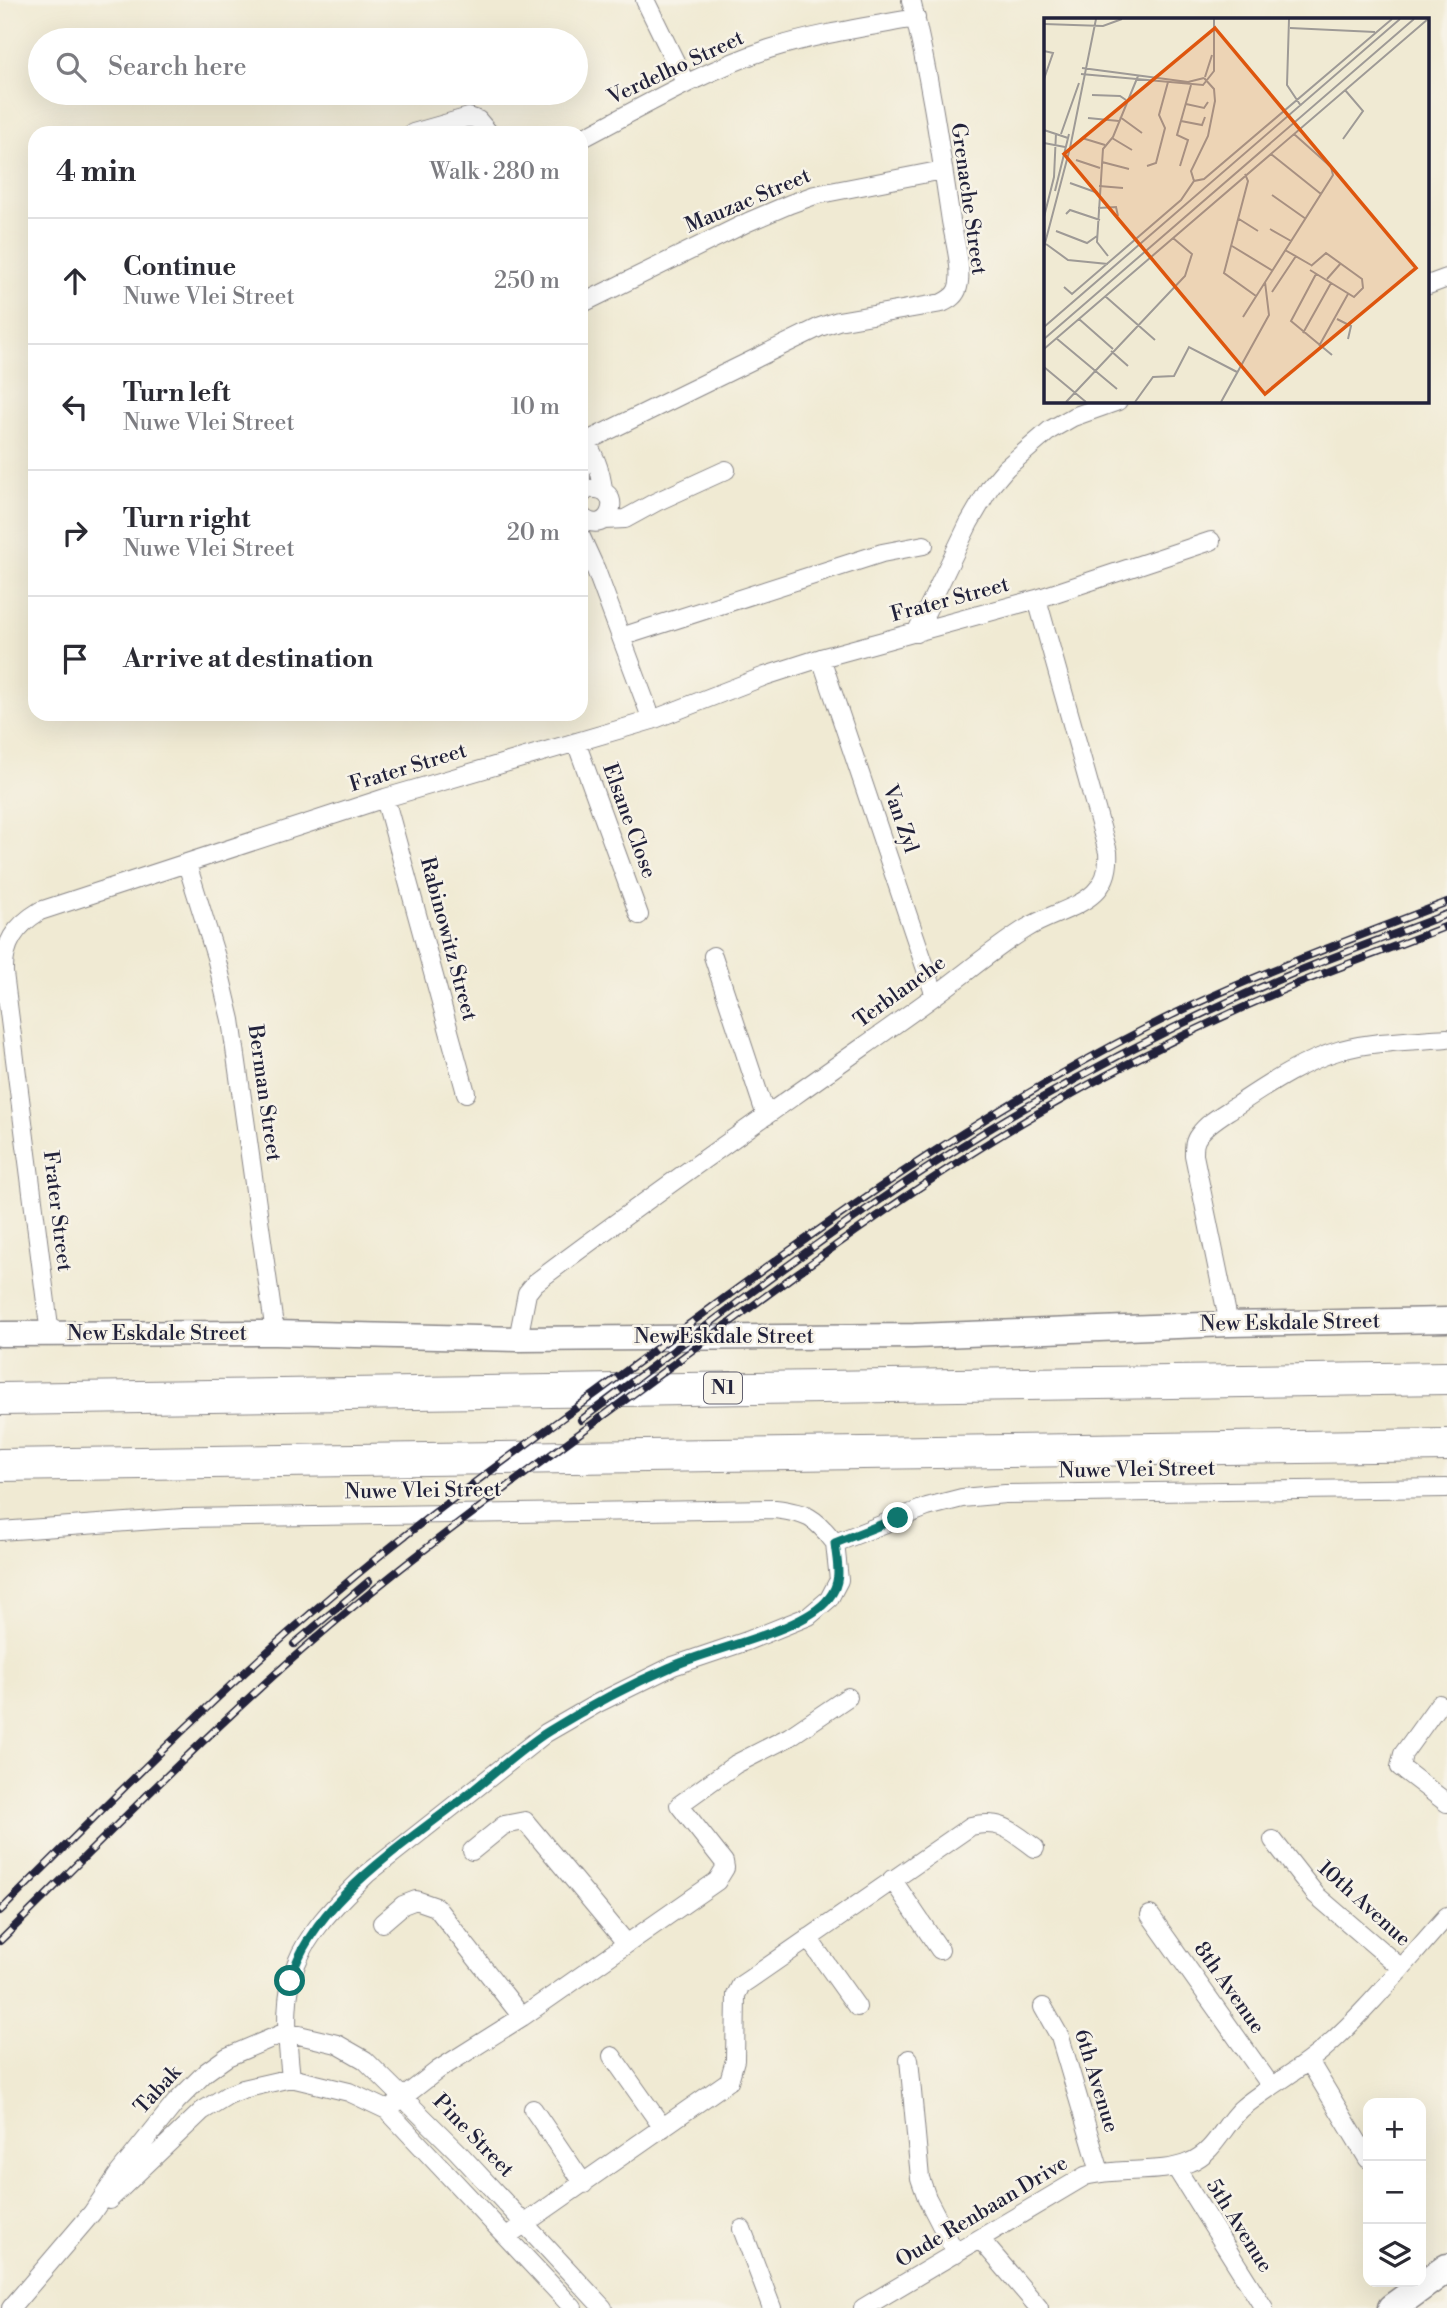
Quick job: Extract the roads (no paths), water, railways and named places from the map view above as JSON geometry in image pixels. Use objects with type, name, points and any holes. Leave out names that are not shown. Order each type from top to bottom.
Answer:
[{"type":"highway","name":"N1","points":[[0,1399],[1447,1378]]},
{"type":"highway","points":[[0,1465],[1447,1447]]},
{"type":"main road","points":[[1392,2308],[1447,2268]]},
{"type":"street","points":[[645,0],[686,84]]},
{"type":"street","name":"Grenache Street","points":[[588,438],[820,327],[838,321],[942,303],[951,299],[957,290],[959,279],[943,170],[911,0]]},
{"type":"street","name":"Verdelho Street","points":[[588,135],[686,84],[769,50],[828,33],[916,18]]},
{"type":"street","points":[[438,126],[469,117],[478,120],[483,126]]},
{"type":"street","name":"Mauzac Street","points":[[588,301],[748,222],[803,199],[943,170]]},
{"type":"street","points":[[1430,284],[1447,278]]},
{"type":"street","points":[[916,633],[969,523],[990,487],[1006,468],[1050,430],[1073,417],[1115,402]]},
{"type":"street","points":[[588,449],[597,464],[599,510],[596,570]]},
{"type":"street","points":[[588,489],[599,510],[625,519],[726,470]]},
{"type":"street","name":"Frater Street","points":[[50,1334],[4,973],[5,949],[9,939],[19,926],[40,911],[385,798],[652,720],[765,676],[821,658],[1037,600],[1212,541]]},
{"type":"street","points":[[621,637],[883,553],[924,545]]},
{"type":"street","points":[[588,552],[652,720]]},
{"type":"street","name":"Terblanche","points":[[518,1339],[527,1293],[535,1283],[606,1229],[1018,934],[1096,893],[1105,881],[1110,869],[1108,852],[1037,600]]},
{"type":"street","name":"Van Zyl","points":[[821,658],[935,996]]},
{"type":"street","name":"Elsane Close","points":[[576,742],[639,915]]},
{"type":"street","name":"Rabinowitz Street","points":[[385,798],[466,1093]]},
{"type":"street","name":"Berman Street","points":[[187,864],[216,957],[231,1020],[275,1333]]},
{"type":"street","points":[[713,956],[766,1116]]},
{"type":"street","points":[[1228,1324],[1194,1155],[1194,1145],[1201,1132],[1213,1121],[1284,1075],[1313,1060],[1340,1050],[1374,1044],[1447,1038]]},
{"type":"street","name":"New Eskdale Street","points":[[0,1335],[275,1333],[518,1339],[914,1336],[1228,1324],[1447,1320]]},
{"type":"street","name":"Nuwe Vlei Street","points":[[0,1531],[183,1518],[775,1509],[807,1515],[819,1522],[835,1543],[927,1507],[962,1498],[984,1496],[1447,1488]]},
{"type":"street","points":[[291,2078],[286,2032],[290,1981],[299,1956],[319,1923],[367,1874],[546,1733],[598,1703],[673,1666],[809,1616],[829,1599],[839,1580],[835,1543]]},
{"type":"street","points":[[387,2110],[438,2070],[522,2017],[717,1881],[725,1868],[721,1856],[679,1805],[736,1764],[789,1737],[848,1697]]},
{"type":"street","points":[[1439,1704],[1403,1754],[1401,1767],[1447,1802]]},
{"type":"street","points":[[472,1851],[504,1825],[525,1821],[627,1944]]},
{"type":"street","points":[[507,2236],[729,2081],[735,2060],[734,2006],[741,1986],[963,1831],[982,1824],[1003,1825],[1035,1848]]},
{"type":"street","name":"10th Avenue","points":[[1273,1840],[1316,1895],[1400,1967]]},
{"type":"street","points":[[892,1879],[940,1950]]},
{"type":"street","points":[[382,1923],[403,1905],[416,1900],[436,1907],[522,2017]]},
{"type":"street","name":"8th Avenue","points":[[1150,1915],[1271,2086]]},
{"type":"street","name":"Oude Renbaan Drive","points":[[863,2308],[981,2240],[1068,2185],[1100,2172],[1176,2168],[1203,2155],[1235,2115],[1271,2086],[1309,2061],[1341,2033],[1400,1967],[1444,1927]]},
{"type":"street","points":[[808,1938],[857,2007]]},
{"type":"street","name":"6th Avenue","points":[[1042,2007],[1060,2036],[1100,2172]]},
{"type":"street","name":"Pine Street","points":[[286,2032],[327,2041],[365,2060],[525,2223],[603,2308]]},
{"type":"street","name":"Tabak","points":[[11,2308],[92,2213],[146,2137],[206,2072],[227,2057],[286,2032]]},
{"type":"street","points":[[612,2056],[663,2128]]},
{"type":"street","points":[[909,2059],[920,2178],[927,2198],[956,2254]]},
{"type":"street","points":[[1309,2061],[1363,2151]]},
{"type":"street","name":"Pine Street","points":[[291,2078],[349,2092],[387,2110],[573,2308]]},
{"type":"street","name":"Tabak","points":[[92,2213],[202,2111],[228,2095],[260,2084],[291,2078]]},
{"type":"street","points":[[533,2109],[584,2184]]},
{"type":"street","name":"5th Avenue","points":[[1176,2168],[1264,2308]]},
{"type":"street","points":[[742,2229],[772,2308]]},
{"type":"street","points":[[981,2240],[1038,2308]]},
{"type":"railway","points":[[0,1911],[203,1711],[369,1564],[492,1470],[836,1218],[958,1136],[1150,1026],[1334,945],[1447,902]]},
{"type":"railway","points":[[581,1420],[860,1214],[917,1175],[1035,1102],[1195,1017],[1313,965],[1447,914]]},
{"type":"railway","points":[[0,1941],[211,1734],[283,1667],[378,1586],[477,1509],[856,1231],[993,1140],[1135,1060],[1297,984],[1447,926]]},
{"type":"railway","points":[[294,1644],[369,1581]]}]
